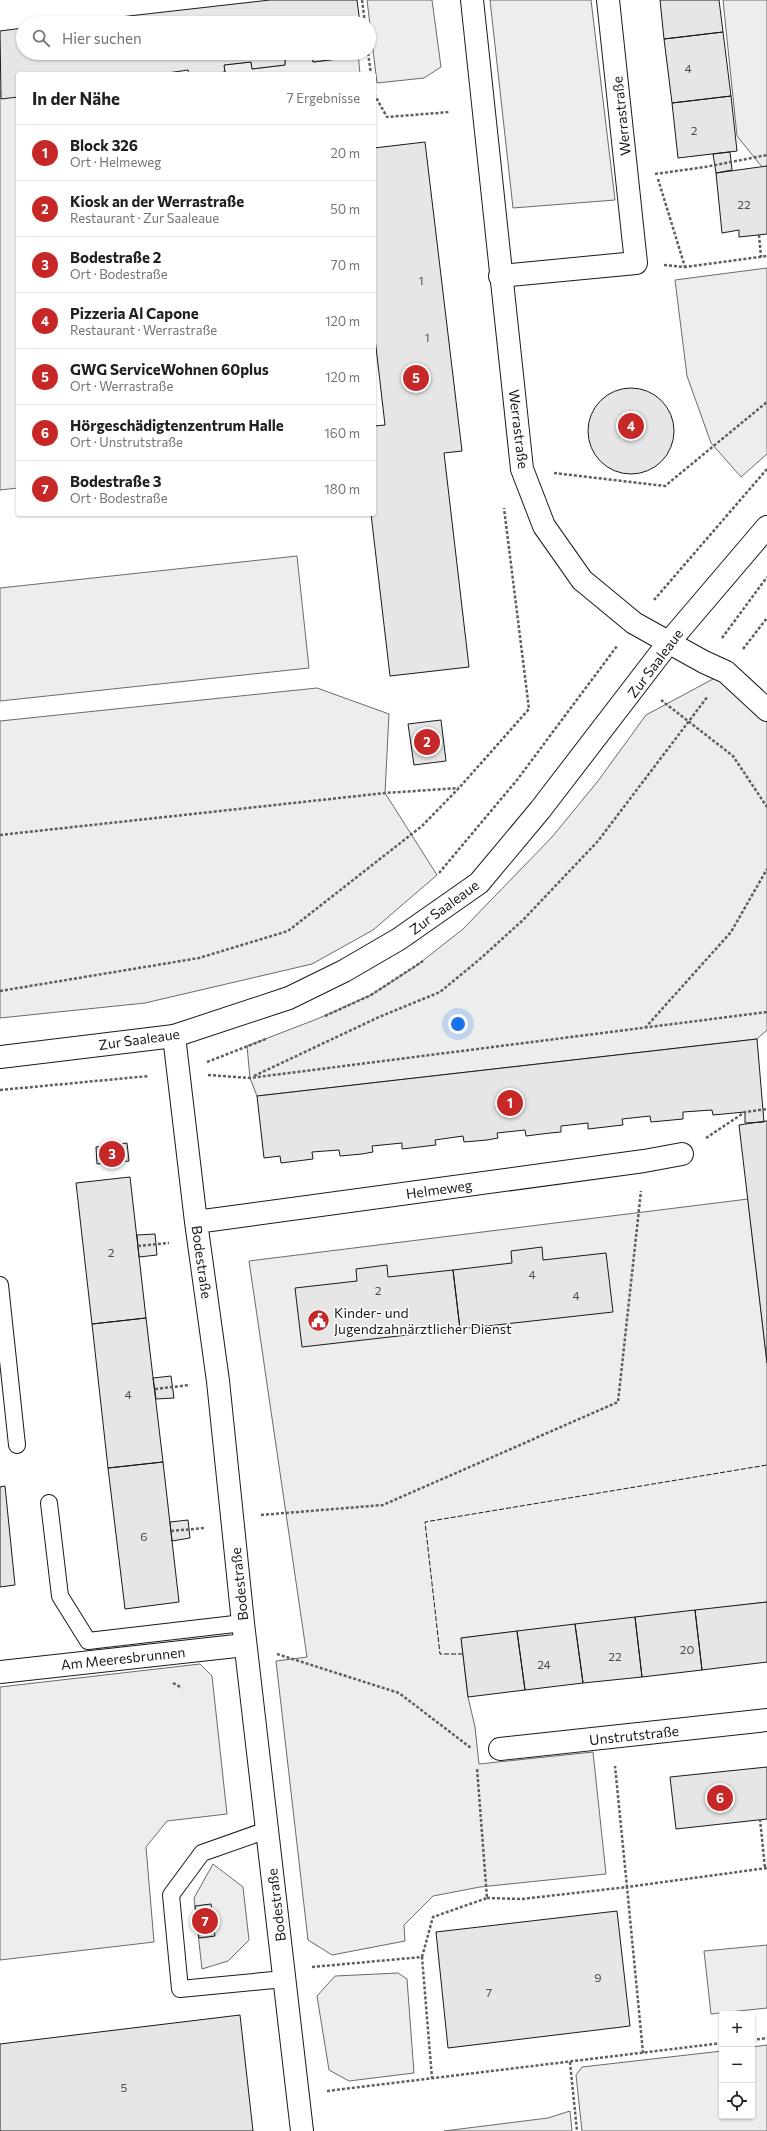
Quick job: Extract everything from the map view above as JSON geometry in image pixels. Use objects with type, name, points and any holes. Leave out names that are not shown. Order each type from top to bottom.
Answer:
[{"type":"street","name":"Werrastraße","points":[[472,0],[500,276],[522,469],[544,526],[582,580],[634,623],[669,642]]},
{"type":"street","name":"Werrastraße","points":[[608,0],[636,263]]},
{"type":"street","points":[[500,276],[636,263]]},
{"type":"street","name":"Zur Saaleaue","points":[[0,1057],[174,1036],[289,998],[344,971],[399,939],[479,883],[634,690],[669,642],[767,527]]},
{"type":"street","points":[[669,642],[726,672],[767,710]]},
{"type":"street","name":"Bodestraße","points":[[174,1036],[196,1222],[218,1381],[245,1645],[302,2131]]},
{"type":"street","name":"Helmeweg","points":[[196,1222],[644,1161],[682,1154]]},
{"type":"street","name":"Am Meeresbrunnen","points":[[0,1672],[245,1645]]},
{"type":"street","name":"Unstrutstraße","points":[[500,1749],[767,1720]]},
{"type":"lane","points":[[0,1285],[17,1445]]},
{"type":"lane","points":[[49,1502],[60,1596],[88,1641],[243,1623]]},
{"type":"lane","points":[[267,1830],[202,1853],[171,1895],[180,1989],[284,1974]]},
{"type":"path","points":[[362,0],[364,16]]},
{"type":"path","points":[[369,60],[371,72]]},
{"type":"path","points":[[376,98],[387,117],[450,112]]},
{"type":"path","points":[[657,174],[705,167],[767,155]]},
{"type":"path","points":[[656,166],[657,174],[685,267]]},
{"type":"path","points":[[760,235],[760,257]]},
{"type":"path","points":[[636,263],[685,267],[767,256]]},
{"type":"path","points":[[522,469],[665,486],[767,402]]},
{"type":"path","points":[[437,875],[517,780],[634,623],[684,562],[767,469]]},
{"type":"path","points":[[0,991],[199,958],[288,931],[422,826],[459,788],[529,709],[503,504]]},
{"type":"path","points":[[250,1078],[379,1017],[440,992],[523,920],[587,852],[688,723],[767,618]]},
{"type":"path","points":[[634,690],[659,699],[688,723],[733,756],[767,807]]},
{"type":"path","points":[[0,835],[377,794],[459,788]]},
{"type":"path","points":[[645,1028],[731,932],[767,869]]},
{"type":"path","points":[[0,1090],[179,1073],[250,1078],[767,1012]]},
{"type":"path","points":[[716,1132],[745,1112],[767,1109]]},
{"type":"path","points":[[232,1518],[383,1505],[618,1402],[644,1161]]},
{"type":"path","points":[[138,1246],[156,1244]]},
{"type":"path","points":[[155,1389],[173,1386]]},
{"type":"path","points":[[171,1531],[189,1530]]},
{"type":"path","points":[[245,1645],[399,1693],[476,1752]]},
{"type":"path","points":[[612,1738],[643,2053]]},
{"type":"path","points":[[477,1767],[488,1898]]},
{"type":"path","points":[[432,2078],[422,1957],[433,1917],[488,1898],[522,1900],[766,1868],[760,1819]]},
{"type":"path","points":[[284,1974],[422,1957]]},
{"type":"path","points":[[755,2040],[767,2038]]},
{"type":"path","points":[[298,2094],[719,2043]]},
{"type":"path","points":[[570,2062],[577,2131]]},
{"type":"shaded area","points":[[367,0],[432,0],[441,67],[424,78],[377,83],[374,60],[376,60],[376,16],[369,16]]},
{"type":"shaded area","points":[[490,0],[591,0],[615,200],[513,208]]},
{"type":"shaded area","points":[[723,0],[767,0],[767,166],[762,167],[737,136]]},
{"type":"shaded area","points":[[285,60],[313,60],[313,62],[329,60],[359,60],[360,72],[225,72],[224,65],[251,62],[252,69],[285,65]]},
{"type":"shaded area","points":[[0,91],[16,96],[16,488],[0,490]]},
{"type":"shaded area","points":[[767,268],[767,454],[741,477],[711,443],[687,376],[675,280]]},
{"type":"shaded area","points":[[297,556],[309,668],[0,701],[0,588]]},
{"type":"shaded area","points":[[726,672],[767,710],[767,1030],[757,1039],[257,1096],[250,1078],[247,1046],[317,1019],[371,995],[416,966],[463,929],[552,837],[598,781],[646,715]]},
{"type":"shaded area","points":[[317,688],[389,714],[385,793],[437,875],[373,930],[312,964],[145,1003],[0,1018],[0,721]]},
{"type":"shaded area","points":[[748,1199],[767,1363],[767,1602],[461,1638],[468,1697],[475,1727],[479,1764],[593,1752],[606,1874],[480,1887],[433,1896],[404,1925],[405,1941],[332,1955],[308,1940],[276,1661],[307,1657],[249,1261]]},
{"type":"shaded area","points":[[200,1664],[212,1676],[227,1814],[167,1821],[146,1847],[154,1942],[0,1960],[0,1687]]},
{"type":"shaded area","points":[[213,1864],[243,1887],[249,1940],[228,1961],[202,1969],[194,1898]]},
{"type":"shaded area","points":[[767,1945],[767,2008],[739,2011],[719,2011],[719,2013],[711,2014],[704,1951]]},
{"type":"shaded area","points":[[398,1973],[407,1979],[414,2073],[349,2081],[329,2070],[317,1996],[335,1976]]},
{"type":"shaded area","points":[[767,2045],[767,2131],[582,2131],[576,2075],[582,2067],[719,2051],[719,2119],[755,2119],[755,2047]]},
{"type":"shaded area","points":[[570,2111],[572,2131],[444,2131],[548,2118]]},
{"type":"building","points":[[270,0],[357,0],[359,16],[129,16]]},
{"type":"building","points":[[660,0],[719,0],[723,32],[664,39]]},
{"type":"building","points":[[16,29],[16,60],[285,60],[285,65],[252,69],[251,62],[224,65],[225,72],[188,72],[188,70],[174,72],[16,72],[16,97],[1,99],[0,31]]},
{"type":"building","points":[[723,32],[731,96],[672,103],[664,39]]},
{"type":"building","points":[[313,60],[330,60],[313,62]]},
{"type":"building","points":[[731,96],[737,151],[678,158],[672,103]]},
{"type":"building","points":[[425,142],[462,451],[444,453],[469,667],[390,676],[371,516],[376,516],[376,426],[385,425],[376,347],[376,148]]},
{"type":"building","points":[[730,152],[732,170],[716,173],[713,154]]},
{"type":"building","points":[[767,166],[767,234],[739,237],[739,230],[722,233],[716,173]]},
{"type":"building","points":[[631,388],[647,392],[661,401],[670,415],[674,431],[670,447],[661,461],[647,470],[631,474],[615,470],[601,461],[592,447],[588,431],[592,415],[601,401],[615,392]]},
{"type":"building","points":[[441,720],[446,761],[414,765],[408,724]]},
{"type":"building","points":[[757,1039],[764,1122],[745,1123],[745,1112],[713,1115],[712,1110],[683,1112],[683,1119],[651,1122],[650,1116],[622,1119],[623,1125],[588,1129],[588,1123],[561,1126],[561,1132],[526,1136],[525,1130],[497,1133],[498,1138],[464,1142],[463,1136],[435,1140],[436,1145],[402,1149],[402,1143],[372,1146],[373,1152],[340,1156],[339,1150],[312,1152],[313,1159],[281,1163],[280,1156],[264,1158],[257,1096]]},
{"type":"building","points":[[767,1121],[767,1363],[739,1125]]},
{"type":"building","points":[[127,1143],[129,1161],[97,1164],[96,1147]]},
{"type":"building","points":[[130,1177],[146,1318],[92,1324],[76,1183]]},
{"type":"building","points":[[155,1234],[157,1255],[139,1257],[137,1235]]},
{"type":"building","points":[[542,1247],[543,1260],[606,1253],[613,1312],[460,1329],[453,1270],[512,1263],[511,1251]]},
{"type":"building","points":[[387,1265],[388,1277],[453,1270],[460,1329],[302,1347],[295,1288],[357,1281],[356,1269]]},
{"type":"building","points":[[146,1318],[163,1462],[108,1468],[92,1324]]},
{"type":"building","points":[[171,1376],[174,1398],[156,1399],[153,1378]]},
{"type":"building","points":[[163,1462],[179,1602],[125,1609],[108,1468]]},
{"type":"building","points":[[5,1486],[15,1585],[0,1587],[0,1487]]},
{"type":"building","points":[[188,1520],[190,1538],[172,1541],[170,1522]]},
{"type":"building","points":[[767,1602],[767,1662],[702,1670],[695,1610]]},
{"type":"building","points":[[695,1610],[702,1670],[642,1677],[635,1617]]},
{"type":"building","points":[[635,1617],[642,1677],[583,1683],[575,1624]]},
{"type":"building","points":[[575,1624],[583,1683],[525,1690],[517,1631]]},
{"type":"building","points":[[517,1631],[525,1690],[468,1697],[461,1638]]},
{"type":"building","points":[[767,1767],[767,1819],[676,1829],[670,1777]]},
{"type":"building","points":[[211,1904],[215,1936],[199,1938],[195,1906]]},
{"type":"building","points":[[617,1911],[630,2026],[448,2048],[436,1932]]},
{"type":"building","points":[[240,2015],[253,2131],[0,2131],[0,2044]]},
{"type":"fence","points":[[463,1654],[440,1654],[425,1522],[767,1465]]},
{"type":"place","name":"GWG ServiceWohnen 60plus","points":[[416,378]]},
{"type":"place","name":"Pizzeria Al Capone","points":[[631,426]]},
{"type":"place","name":"Kiosk an der Werrastraße","points":[[427,742]]},
{"type":"place","name":"Block 326","points":[[510,1103]]},
{"type":"place","name":"Bodestraße 2","points":[[112,1154]]},
{"type":"place","name":"Kinder- und Jugendzahnärztlicher Dienst","points":[[318,1320]]},
{"type":"place","name":"Hörgeschädigtenzentrum Halle","points":[[720,1798]]},
{"type":"place","name":"Bodestraße 3","points":[[205,1921]]}]
